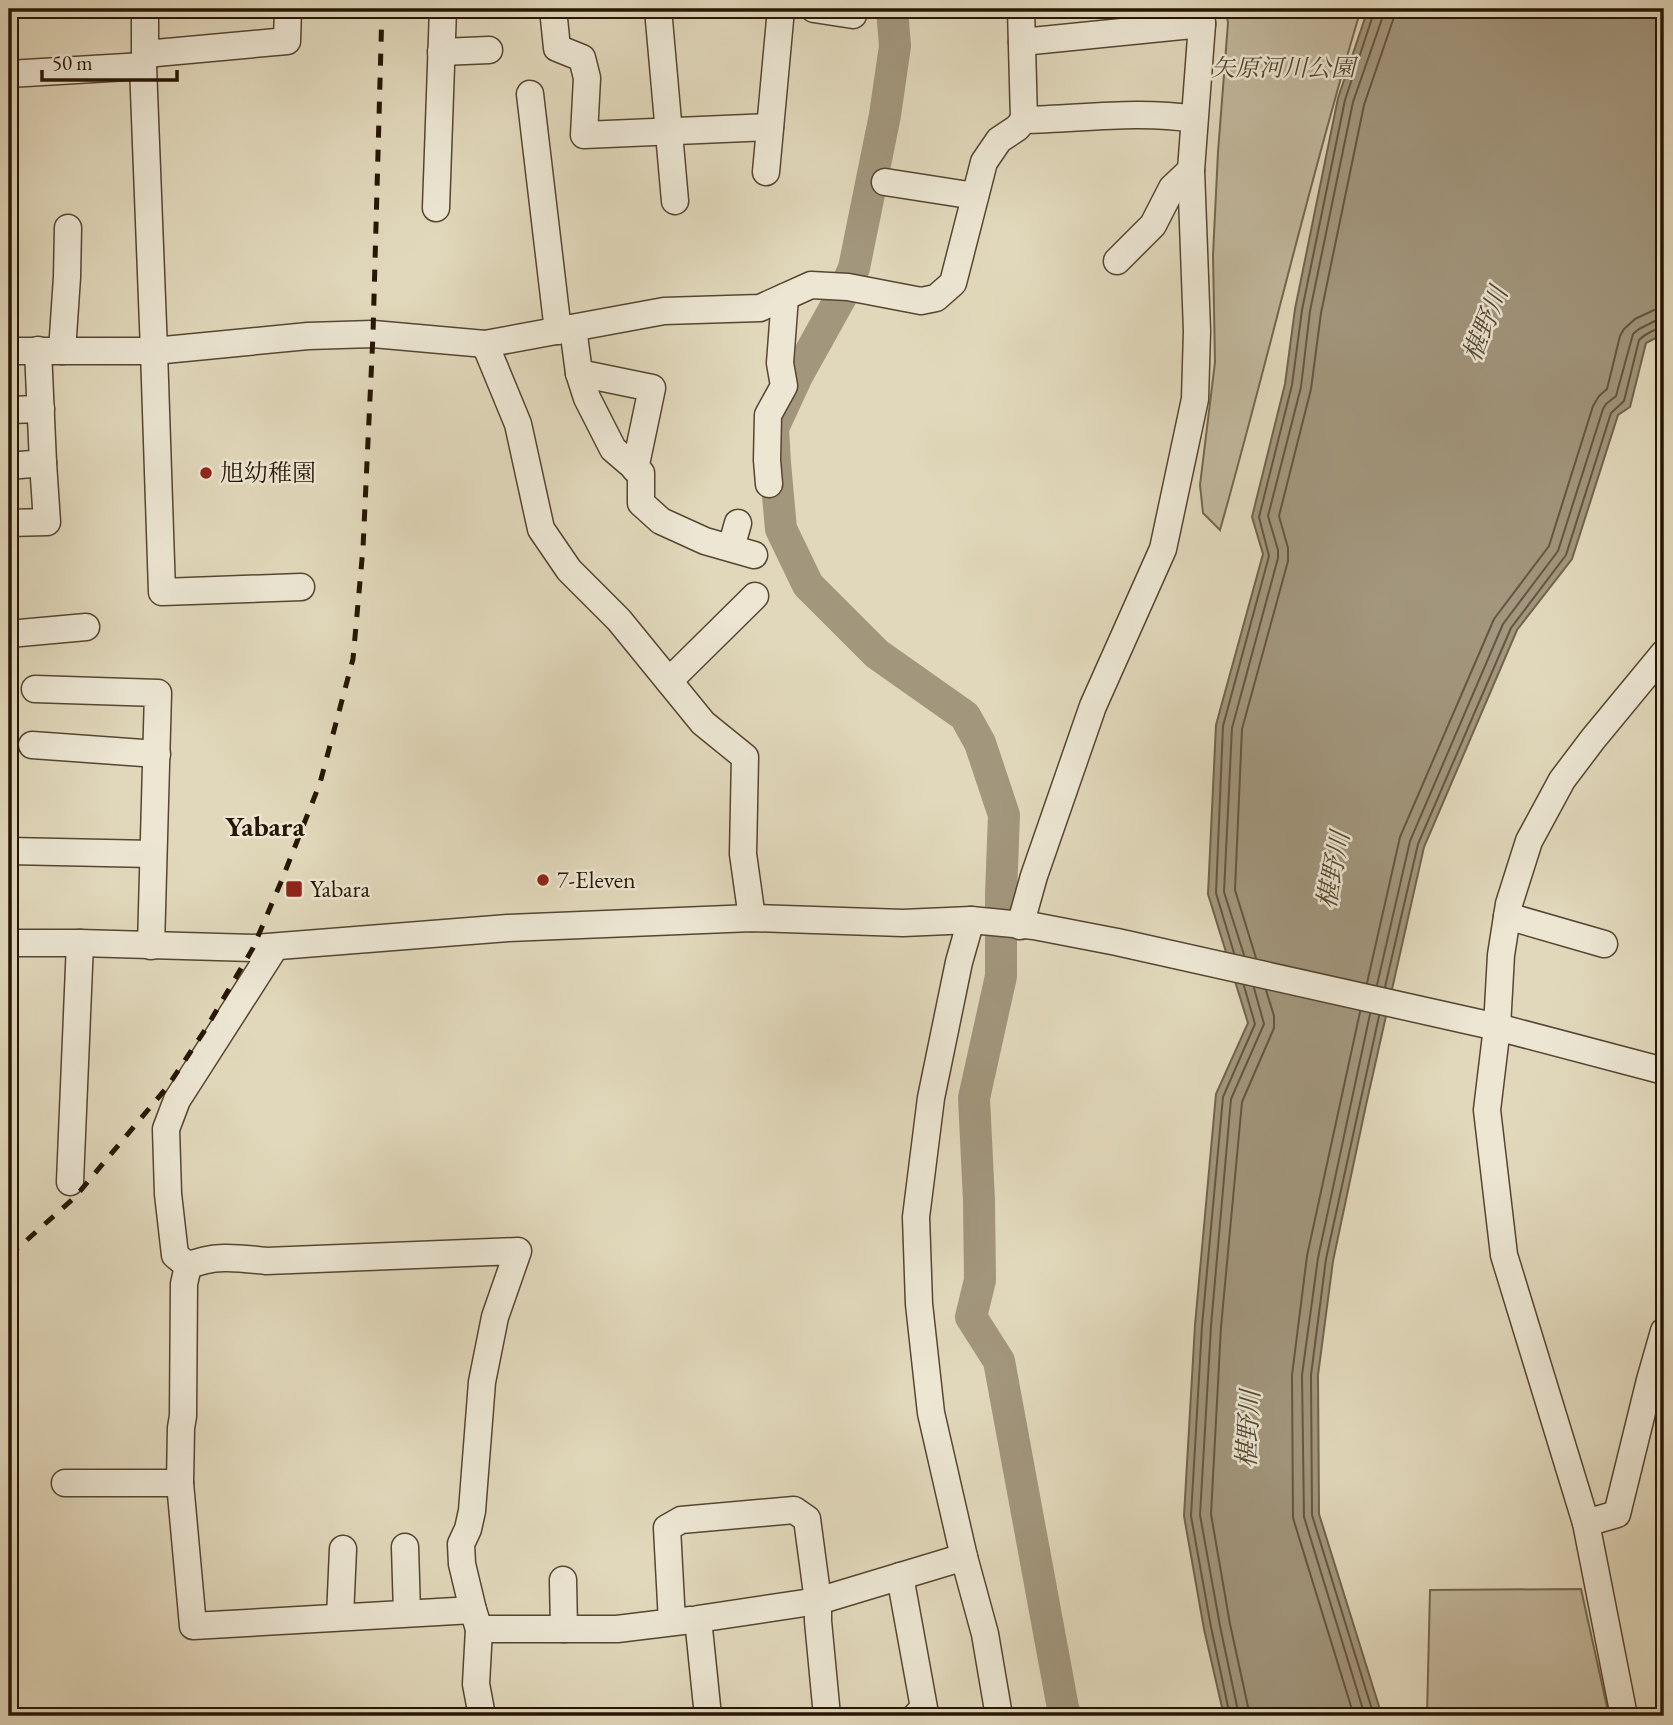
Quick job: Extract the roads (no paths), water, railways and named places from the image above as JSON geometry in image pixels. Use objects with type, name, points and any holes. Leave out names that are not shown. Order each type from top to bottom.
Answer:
[{"type":"street","points":[[145,9],[144,60],[162,592],[301,587]]},
{"type":"street","points":[[9,74],[288,41],[288,9]]},
{"type":"street","points":[[436,208],[443,9]]},
{"type":"street","points":[[554,9],[557,48],[582,58],[587,78],[584,135],[769,127]]},
{"type":"street","points":[[658,9],[675,201]]},
{"type":"street","points":[[766,172],[780,9]]},
{"type":"street","points":[[814,9],[853,15]]},
{"type":"street","points":[[9,351],[155,351],[308,336],[373,334],[485,344],[664,311],[760,308],[811,285],[848,287],[921,301],[936,298],[953,283],[984,162],[999,140],[1024,120],[1021,9]]},
{"type":"street","points":[[1022,42],[1098,21],[1202,16],[1191,170],[1197,331],[1195,399],[1163,549],[1093,706],[1034,876],[1027,926]]},
{"type":"street","points":[[441,52],[489,50]]},
{"type":"street","points":[[530,93],[565,330],[587,398],[613,449],[641,473],[641,503],[661,521],[694,536],[741,542]]},
{"type":"street","points":[[1024,120],[1130,115],[1194,119]]},
{"type":"street","points":[[1117,261],[1153,225],[1172,188],[1191,170]]},
{"type":"street","points":[[885,182],[975,196]]},
{"type":"street","points":[[9,523],[47,522],[41,409],[50,351],[67,277],[68,228]]},
{"type":"street","points":[[769,484],[768,415],[784,386],[780,363],[785,297]]},
{"type":"street","points":[[485,344],[518,425],[541,529],[569,570],[619,621],[703,723],[745,757],[743,854],[752,918]]},
{"type":"street","points":[[579,373],[652,388],[635,469]]},
{"type":"street","points":[[9,410],[41,409]]},
{"type":"street","points":[[9,466],[43,463]]},
{"type":"street","points":[[669,681],[755,596]]},
{"type":"street","points":[[9,634],[86,627]]},
{"type":"street","points":[[1625,1716],[1586,1523],[1504,1255],[1487,1110],[1490,1025],[1509,904],[1529,841],[1562,780],[1592,739],[1664,653]]},
{"type":"street","points":[[35,690],[158,693],[151,946]]},
{"type":"street","points":[[32,746],[157,754]]},
{"type":"street","points":[[9,851],[153,854]]},
{"type":"street","points":[[1507,916],[1604,944]]},
{"type":"street","points":[[9,943],[275,947],[508,928],[752,918],[903,923],[971,920],[1027,926],[1117,942],[1490,1025],[1664,1071]]},
{"type":"street","points":[[971,920],[959,962],[931,1098],[916,1217],[919,1304],[931,1413],[964,1557],[985,1634],[999,1716]]},
{"type":"street","points":[[70,1182],[80,943]]},
{"type":"street","points":[[188,1266],[175,1255],[168,1194],[166,1129],[177,1100],[275,947]]},
{"type":"street","points":[[188,1266],[201,1260],[230,1257],[266,1261],[518,1251],[495,1317],[482,1382],[472,1511],[461,1544],[462,1564],[476,1619],[476,1684],[482,1716]]},
{"type":"street","points":[[188,1266],[184,1284],[180,1483],[193,1626],[407,1613],[564,1629],[617,1629],[818,1601],[964,1557]]},
{"type":"street","points":[[1586,1523],[1617,1514],[1664,1331]]},
{"type":"street","points":[[65,1483],[180,1483]]},
{"type":"street","points":[[708,1716],[685,1621],[667,1528],[681,1520],[794,1510],[807,1519],[818,1601],[827,1716]]},
{"type":"street","points":[[405,1547],[407,1613]]},
{"type":"street","points":[[340,1617],[343,1549]]},
{"type":"street","points":[[900,1576],[924,1709],[916,1716]]},
{"type":"street","points":[[563,1580],[564,1629]]},
{"type":"water","name":"椹野川","points":[[1368,9],[1664,9],[1664,334],[1646,343],[1630,407],[1618,415],[1572,559],[1517,630],[1424,847],[1333,1261],[1318,1375],[1319,1514],[1382,1716],[1224,1716],[1204,1629],[1184,1516],[1195,1325],[1216,1094],[1248,1023],[1208,894],[1216,725],[1263,554],[1252,517],[1285,384],[1295,309],[1338,98]]},
{"type":"waterway","points":[[892,9],[895,46],[885,115],[854,268],[773,428],[781,529],[808,585],[877,654],[965,716],[980,743],[1004,815],[1001,976],[974,1098],[980,1280],[971,1317],[999,1361],[1066,1716]]},
{"type":"railway","points":[[9,1256],[75,1197],[168,1086],[205,1030],[253,948],[320,783],[353,659],[363,548],[373,334],[382,9]]},
{"type":"place","name":"旭幼稚園","points":[[206,473]]},
{"type":"place","name":"7-Eleven","points":[[543,880]]},
{"type":"place","name":"Yabara","points":[[294,889]]},
{"type":"district","name":"Yabara","points":[[265,826]]},
{"type":"park label","name":"矢原河川公園","points":[[1283,68]]}]
